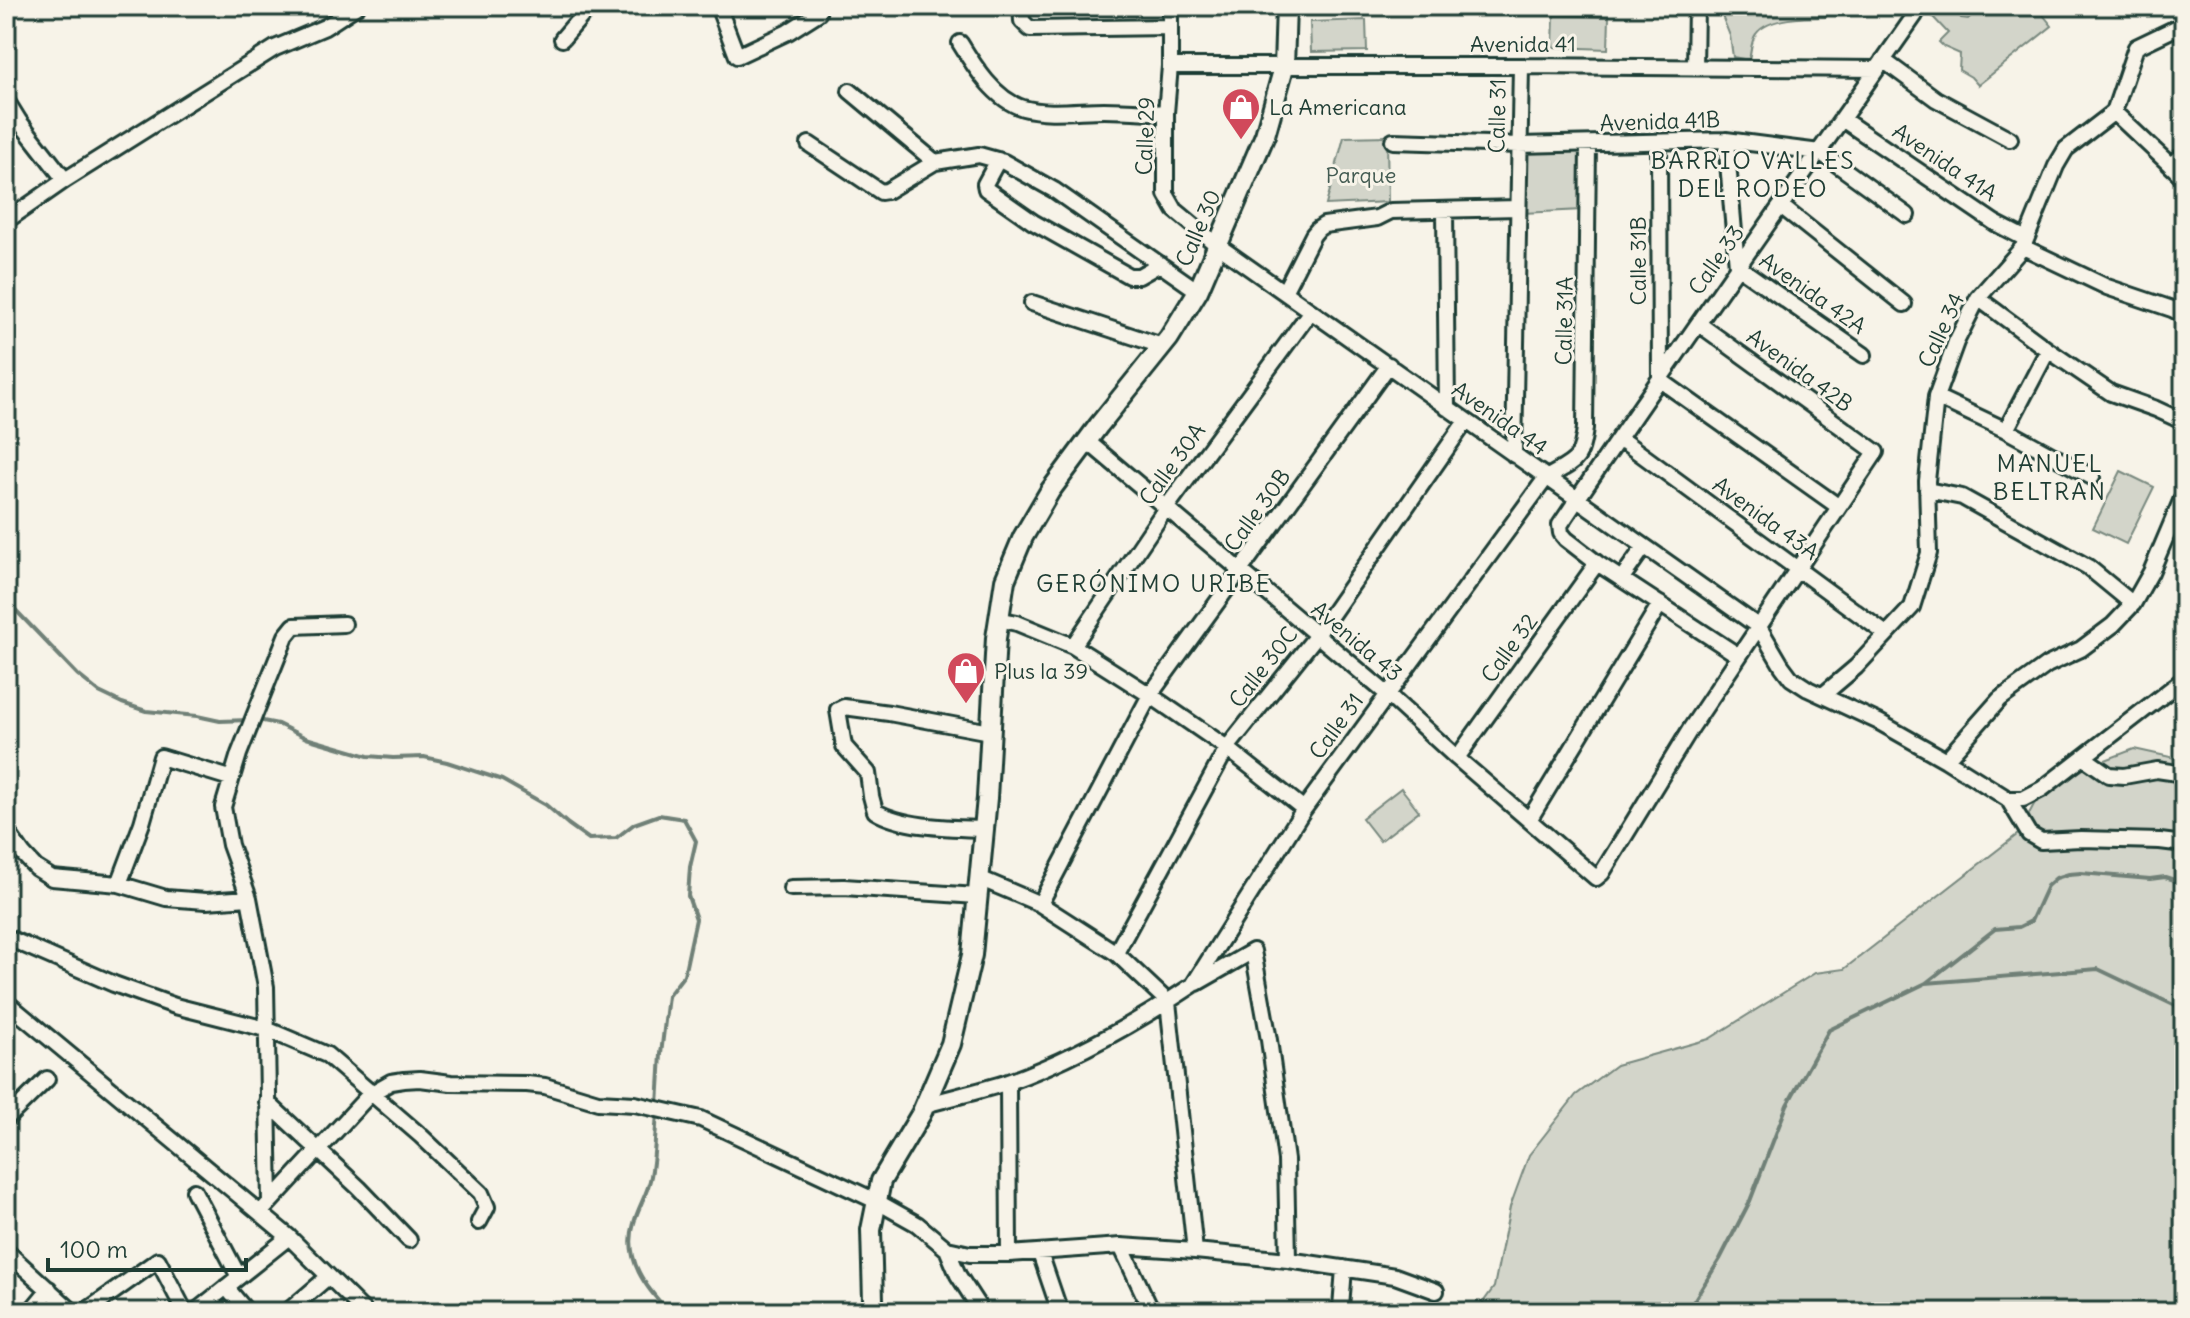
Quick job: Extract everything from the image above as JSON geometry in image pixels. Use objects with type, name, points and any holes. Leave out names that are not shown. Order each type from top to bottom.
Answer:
[{"type":"main road","name":"Calle 30","points":[[875,1312],[871,1230],[881,1181],[925,1105],[951,1044],[972,955],[998,619],[1005,580],[1023,537],[1050,491],[1162,346],[1198,291],[1265,135],[1284,67],[1286,6]]},
{"type":"street","points":[[6,221],[65,180],[275,48],[325,27],[357,6]]},
{"type":"street","points":[[562,39],[594,6]]},
{"type":"street","points":[[718,6],[737,56],[788,32],[817,9]]},
{"type":"street","points":[[1021,6],[1022,21],[1030,29],[1170,27]]},
{"type":"street","name":"Calle 29","points":[[1170,6],[1166,194],[1175,210],[1217,245]]},
{"type":"street","points":[[1695,68],[1696,6]]},
{"type":"street","name":"Calle 33","points":[[1597,563],[1566,539],[1560,525],[1737,266],[1915,15],[1918,6]]},
{"type":"street","points":[[2184,24],[2136,47],[2114,112],[2184,178]]},
{"type":"street","points":[[960,43],[981,77],[1022,108],[1166,113]]},
{"type":"street","points":[[1880,64],[2010,139]]},
{"type":"street","name":"Avenida 41","points":[[1170,66],[1695,68],[1880,64]]},
{"type":"street","name":"Calle 31","points":[[1514,455],[1521,66]]},
{"type":"street","points":[[850,91],[935,162]]},
{"type":"street","points":[[6,100],[65,180]]},
{"type":"street","name":"Calle 34","points":[[1823,695],[1856,667],[1912,607],[1929,553],[1927,490],[1936,397],[1956,342],[1978,298],[2024,243],[2066,149],[2114,112]]},
{"type":"street","name":"Avenida 41A","points":[[1842,119],[2024,243],[2107,287],[2184,315]]},
{"type":"street","points":[[6,129],[19,121]]},
{"type":"street","points":[[1726,140],[1737,266]]},
{"type":"street","name":"Avenida 41B","points":[[1393,141],[1588,145],[1726,140],[1820,152],[1907,215]]},
{"type":"street","name":"Calle 31B","points":[[1659,143],[1660,380]]},
{"type":"street","points":[[809,144],[881,192],[935,162],[972,155],[998,160],[1054,190],[1198,291]]},
{"type":"street","name":"Calle 31A","points":[[1546,478],[1574,462],[1582,452],[1585,428],[1588,145]]},
{"type":"street","points":[[2170,165],[2184,155]]},
{"type":"street","points":[[998,160],[985,184],[986,189],[1033,222],[1129,276],[1139,276],[1160,264]]},
{"type":"street","points":[[1781,206],[1904,304]]},
{"type":"street","points":[[1284,292],[1313,235],[1324,225],[1377,218],[1391,211],[1518,208]]},
{"type":"street","points":[[1445,210],[1447,408]]},
{"type":"street","name":"Avenida 44","points":[[1217,245],[1759,627]]},
{"type":"street","name":"Avenida 42A","points":[[1737,266],[1864,355]]},
{"type":"street","points":[[1978,298],[2111,393],[2184,422]]},
{"type":"street","points":[[1032,303],[1162,346]]},
{"type":"street","name":"Calle 30A","points":[[1073,646],[1166,508],[1311,311]]},
{"type":"street","name":"Avenida 42B","points":[[1699,324],[1876,452],[1839,507]]},
{"type":"street","points":[[2006,430],[2048,350]]},
{"type":"street","name":"Calle 30B","points":[[1040,904],[1150,695],[1389,365]]},
{"type":"street","points":[[1597,563],[1739,656],[1839,507],[1660,380]]},
{"type":"street","points":[[1936,397],[2006,430],[2092,477]]},
{"type":"street","name":"Calle 30C","points":[[1116,953],[1227,748],[1317,635],[1466,421]]},
{"type":"street","name":"Avenida 43A","points":[[1619,438],[1886,634]]},
{"type":"street","name":"Avenida 43","points":[[1087,441],[1387,694],[1596,878],[1739,656]]},
{"type":"street","name":"Calle 31","points":[[925,1105],[1008,1082],[1076,1053],[1193,985],[1304,809],[1546,478]]},
{"type":"street","points":[[1927,490],[1962,497],[2000,518],[2088,567],[2133,604]]},
{"type":"street","points":[[1946,760],[2000,699],[2047,665],[2081,649],[2113,625],[2133,604],[2151,572],[2183,498]]},
{"type":"street","points":[[1622,578],[1644,547]]},
{"type":"street","name":"Calle 32","points":[[1457,758],[1597,563]]},
{"type":"street","points":[[1529,820],[1660,604]]},
{"type":"street","points":[[998,619],[1017,623],[1073,646],[1227,748],[1304,809]]},
{"type":"street","points":[[265,1208],[266,987],[249,898],[230,845],[223,807],[230,778],[286,636],[294,626],[344,624]]},
{"type":"street","points":[[1759,627],[1791,678],[1879,722],[2008,799],[2029,834],[2041,841],[2081,839],[2184,844]]},
{"type":"street","points":[[2008,799],[2023,799],[2033,794],[2184,679]]},
{"type":"street","points":[[984,829],[892,820],[875,811],[868,773],[844,746],[838,710],[844,707],[889,713],[990,732]]},
{"type":"street","points":[[119,884],[142,823],[161,757],[230,778]]},
{"type":"street","points":[[2083,757],[2109,775],[2124,776],[2157,770],[2184,774]]},
{"type":"street","points":[[6,830],[36,868],[52,878],[119,884],[166,898],[206,901],[249,898]]},
{"type":"street","points":[[791,888],[978,887],[1040,904],[1116,953],[1168,1002],[1195,1251]]},
{"type":"street","points":[[6,937],[114,984],[175,1006],[266,1029],[327,1055],[421,1136],[481,1193],[487,1207],[479,1222]]},
{"type":"street","points":[[1193,985],[1253,951],[1286,1160],[1288,1260]]},
{"type":"street","points":[[6,1002],[265,1208],[289,1237],[362,1311]]},
{"type":"street","points":[[6,1119],[47,1079]]},
{"type":"street","points":[[265,1208],[370,1094],[391,1082],[420,1079],[545,1086],[598,1102],[635,1104],[701,1119],[876,1201],[917,1224],[947,1249],[958,1275],[982,1312]]},
{"type":"street","points":[[1008,1082],[1009,1254]]},
{"type":"street","points":[[267,1102],[409,1240]]},
{"type":"street","points":[[194,1191],[239,1277]]},
{"type":"street","points":[[195,1312],[289,1237]]},
{"type":"street","points":[[1121,1246],[1152,1312]]},
{"type":"street","points":[[947,1249],[970,1254],[1040,1253],[1121,1246],[1195,1251],[1288,1260],[1395,1276],[1436,1291]]},
{"type":"street","points":[[6,1251],[73,1312]]},
{"type":"street","points":[[1040,1253],[1063,1312]]},
{"type":"street","points":[[85,1312],[158,1260],[185,1312]]},
{"type":"street","points":[[1338,1312],[1341,1308],[1344,1268]]},
{"type":"street","points":[[287,1312],[328,1277]]},
{"type":"street","points":[[226,1287],[247,1312]]},
{"type":"street","points":[[30,1312],[49,1289]]},
{"type":"green space","points":[[1732,6],[1834,6],[1826,9],[1826,17],[1788,19],[1762,28],[1753,39],[1749,60],[1733,57],[1730,36],[1722,16]]},
{"type":"green space","points":[[1946,6],[1955,6],[1961,18],[1968,19],[1975,12],[1974,6],[2036,6],[2052,26],[1978,85],[1959,70],[1960,54],[1939,42],[1948,33],[1933,17]]},
{"type":"green space","points":[[1554,15],[1609,17],[1608,49],[1553,47]]},
{"type":"green space","points":[[1366,20],[1367,51],[1311,52],[1310,22]]},
{"type":"green space","name":"Parque","points":[[1387,136],[1388,202],[1326,205],[1344,137]]},
{"type":"green space","points":[[1522,148],[1585,150],[1582,210],[1523,213]]},
{"type":"green space","points":[[2121,471],[2154,487],[2126,544],[2093,528]]},
{"type":"green space","points":[[2134,749],[2184,760],[2184,1312],[1476,1312],[1494,1287],[1510,1207],[1529,1155],[1576,1095],[1616,1065],[1709,1039],[1815,973],[1844,969],[2018,834],[2038,797],[2087,767]]},
{"type":"green space","points":[[1401,788],[1419,811],[1380,841],[1362,818]]},
{"type":"waterway","points":[[6,600],[78,675],[99,692],[146,711],[220,721],[249,720]]},
{"type":"waterway","points":[[258,720],[278,724],[306,738],[368,756],[424,757],[502,780],[546,805],[589,839],[616,838],[634,824],[659,815],[684,819],[696,841],[688,896],[696,919],[684,975],[668,996],[658,1105]]},
{"type":"waterway","points":[[1926,983],[1995,929],[2019,927],[2031,921],[2047,886],[2056,878],[2081,873],[2150,879],[2165,877],[2184,883]]},
{"type":"waterway","points":[[1687,1312],[1720,1259],[1750,1201],[1787,1105],[1829,1030],[1926,983],[2098,969],[2184,1010]]},
{"type":"waterway","points":[[657,1114],[651,1176],[631,1236],[634,1261],[639,1272],[669,1312]]},
{"type":"place","name":"La Americana","points":[[1241,141]]},
{"type":"place","name":"Plus la 39","points":[[966,705]]},
{"type":"district","name":"BARRIO VALLES DEL RODEO","points":[[1753,175]]},
{"type":"district","name":"MANUEL BELTRAN","points":[[2050,478]]},
{"type":"district","name":"GERÓNIMO URIBE","points":[[1154,584]]}]
